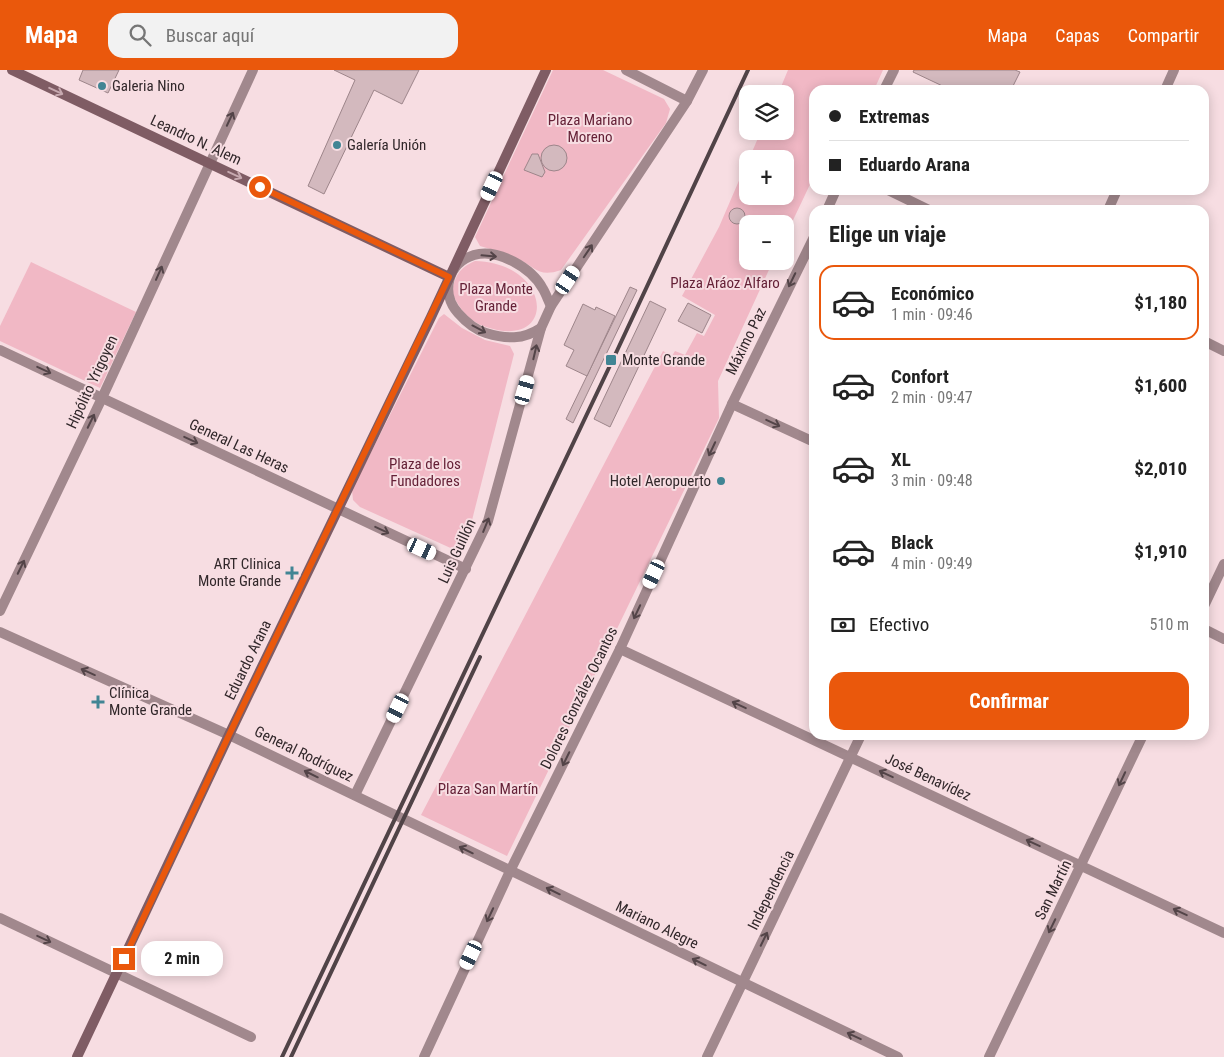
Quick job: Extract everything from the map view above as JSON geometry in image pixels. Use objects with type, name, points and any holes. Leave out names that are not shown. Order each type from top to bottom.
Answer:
[{"type":"main road","name":"Leandro N. Alem","points":[[12,70],[449,277]]},
{"type":"main road","name":"Eduardo Arana","points":[[77,1057],[546,70]]},
{"type":"street","name":"Hipólito Yrigoyen","points":[[0,611],[102,398],[252,70]]},
{"type":"street","points":[[626,70],[687,101]]},
{"type":"street","name":"Luis Guillón","points":[[355,795],[466,570],[488,521],[541,328],[551,306],[687,101],[703,70]]},
{"type":"street","points":[[886,85],[894,70]]},
{"type":"street","points":[[1167,85],[1174,70]]},
{"type":"street","points":[[898,195],[919,205]]},
{"type":"street","name":"Máximo Paz","points":[[732,404],[809,247]]},
{"type":"street","points":[[541,328],[524,337],[511,338],[482,331],[461,317],[451,304],[447,289],[449,277],[461,262],[475,255],[500,257],[523,268],[534,277],[543,288],[551,306]]},
{"type":"street","points":[[1209,343],[1224,350]]},
{"type":"street","name":"General Las Heras","points":[[0,350],[466,570]]},
{"type":"street","points":[[732,404],[809,440]]},
{"type":"street","name":"Dolores González Ocantos","points":[[424,1057],[510,871],[620,649],[732,404]]},
{"type":"street","points":[[1209,596],[1224,564]]},
{"type":"street","name":"General Rodríguez","points":[[0,632],[229,735],[404,818]]},
{"type":"street","points":[[1209,632],[1224,639]]},
{"type":"street","name":"José Benavídez","points":[[620,649],[809,738]]},
{"type":"street","name":"José Benavídez","points":[[814,740],[1224,933]]},
{"type":"street","name":"Independencia","points":[[708,1057],[858,740]]},
{"type":"street","name":"San Martín","points":[[989,1057],[1141,740]]},
{"type":"street","name":"Mariano Alegre","points":[[404,818],[510,871],[898,1057]]},
{"type":"street","points":[[0,918],[252,1037]]},
{"type":"green space","name":"Plaza Mariano Moreno","points":[[553,70],[603,70],[664,99],[670,109],[666,123],[561,270],[547,273],[513,257],[480,246],[475,237]]},
{"type":"green space","name":"Plaza San Martín","points":[[788,70],[883,70],[876,85],[809,85],[809,187],[794,218],[794,215],[739,215],[739,270],[769,270],[718,381],[719,418],[507,856],[421,815],[663,351],[672,356],[675,351],[685,355],[697,333],[704,336],[715,315],[682,296],[719,227],[739,181],[739,205],[794,205],[794,150],[753,150],[757,140],[794,140],[794,85],[782,85]]},
{"type":"green space","name":"Plaza Monte Grande","points":[[475,261],[501,265],[520,276],[532,289],[537,304],[535,317],[526,327],[509,331],[486,327],[475,322],[461,309],[452,292],[455,281],[461,270]]},
{"type":"green space","points":[[31,262],[136,312],[100,388],[0,341],[0,326]]},
{"type":"green space","name":"Plaza de los Fundadores","points":[[444,314],[462,328],[485,340],[510,346],[514,354],[466,544],[462,549],[455,550],[360,507],[353,500],[352,490],[439,318]]},
{"type":"building","name":"Galeria Nino","points":[[83,70],[119,70],[108,93],[79,80]]},
{"type":"building","name":"Galería Unión","points":[[334,70],[419,70],[402,104],[374,90],[324,194],[308,186],[355,80]]},
{"type":"building","points":[[914,70],[1015,70],[1020,72],[1014,85],[940,85],[913,72]]},
{"type":"building","points":[[554,145],[563,149],[567,158],[563,167],[554,171],[545,167],[541,158],[545,149]]},
{"type":"building","points":[[532,154],[538,154],[545,172],[542,177],[524,170]]},
{"type":"building","points":[[734,208],[740,208],[745,215],[739,215],[739,224],[734,224],[729,219],[729,213]]},
{"type":"building","points":[[630,287],[637,290],[573,423],[566,419]]},
{"type":"building","points":[[650,301],[666,309],[610,427],[594,419]]},
{"type":"building","name":"Monte Grande","points":[[688,303],[711,315],[702,333],[678,321]]},
{"type":"building","name":"Monte Grande","points":[[583,304],[595,310],[596,307],[615,316],[587,376],[566,366],[574,350],[564,345]]},
{"type":"railway","points":[[282,1057],[748,70]]},
{"type":"railway","points":[[291,1057],[480,657]]},
{"type":"place","name":"Galeria Nino","points":[[102,86]]},
{"type":"place","name":"Galería Unión","points":[[337,145]]},
{"type":"place","name":"Monte Grande","points":[[611,360]]},
{"type":"place","name":"Hotel Aeropuerto","points":[[721,481]]},
{"type":"place","name":"ART Clinica Monte Grande","points":[[292,573]]},
{"type":"place","name":"Clínica Monte Grande","points":[[98,702]]},
{"type":"route","points":[[124,959],[229,735],[449,277],[260,187]]},
{"type":"park label","name":"Plaza Aráoz Alfaro","points":[[725,283]]}]
